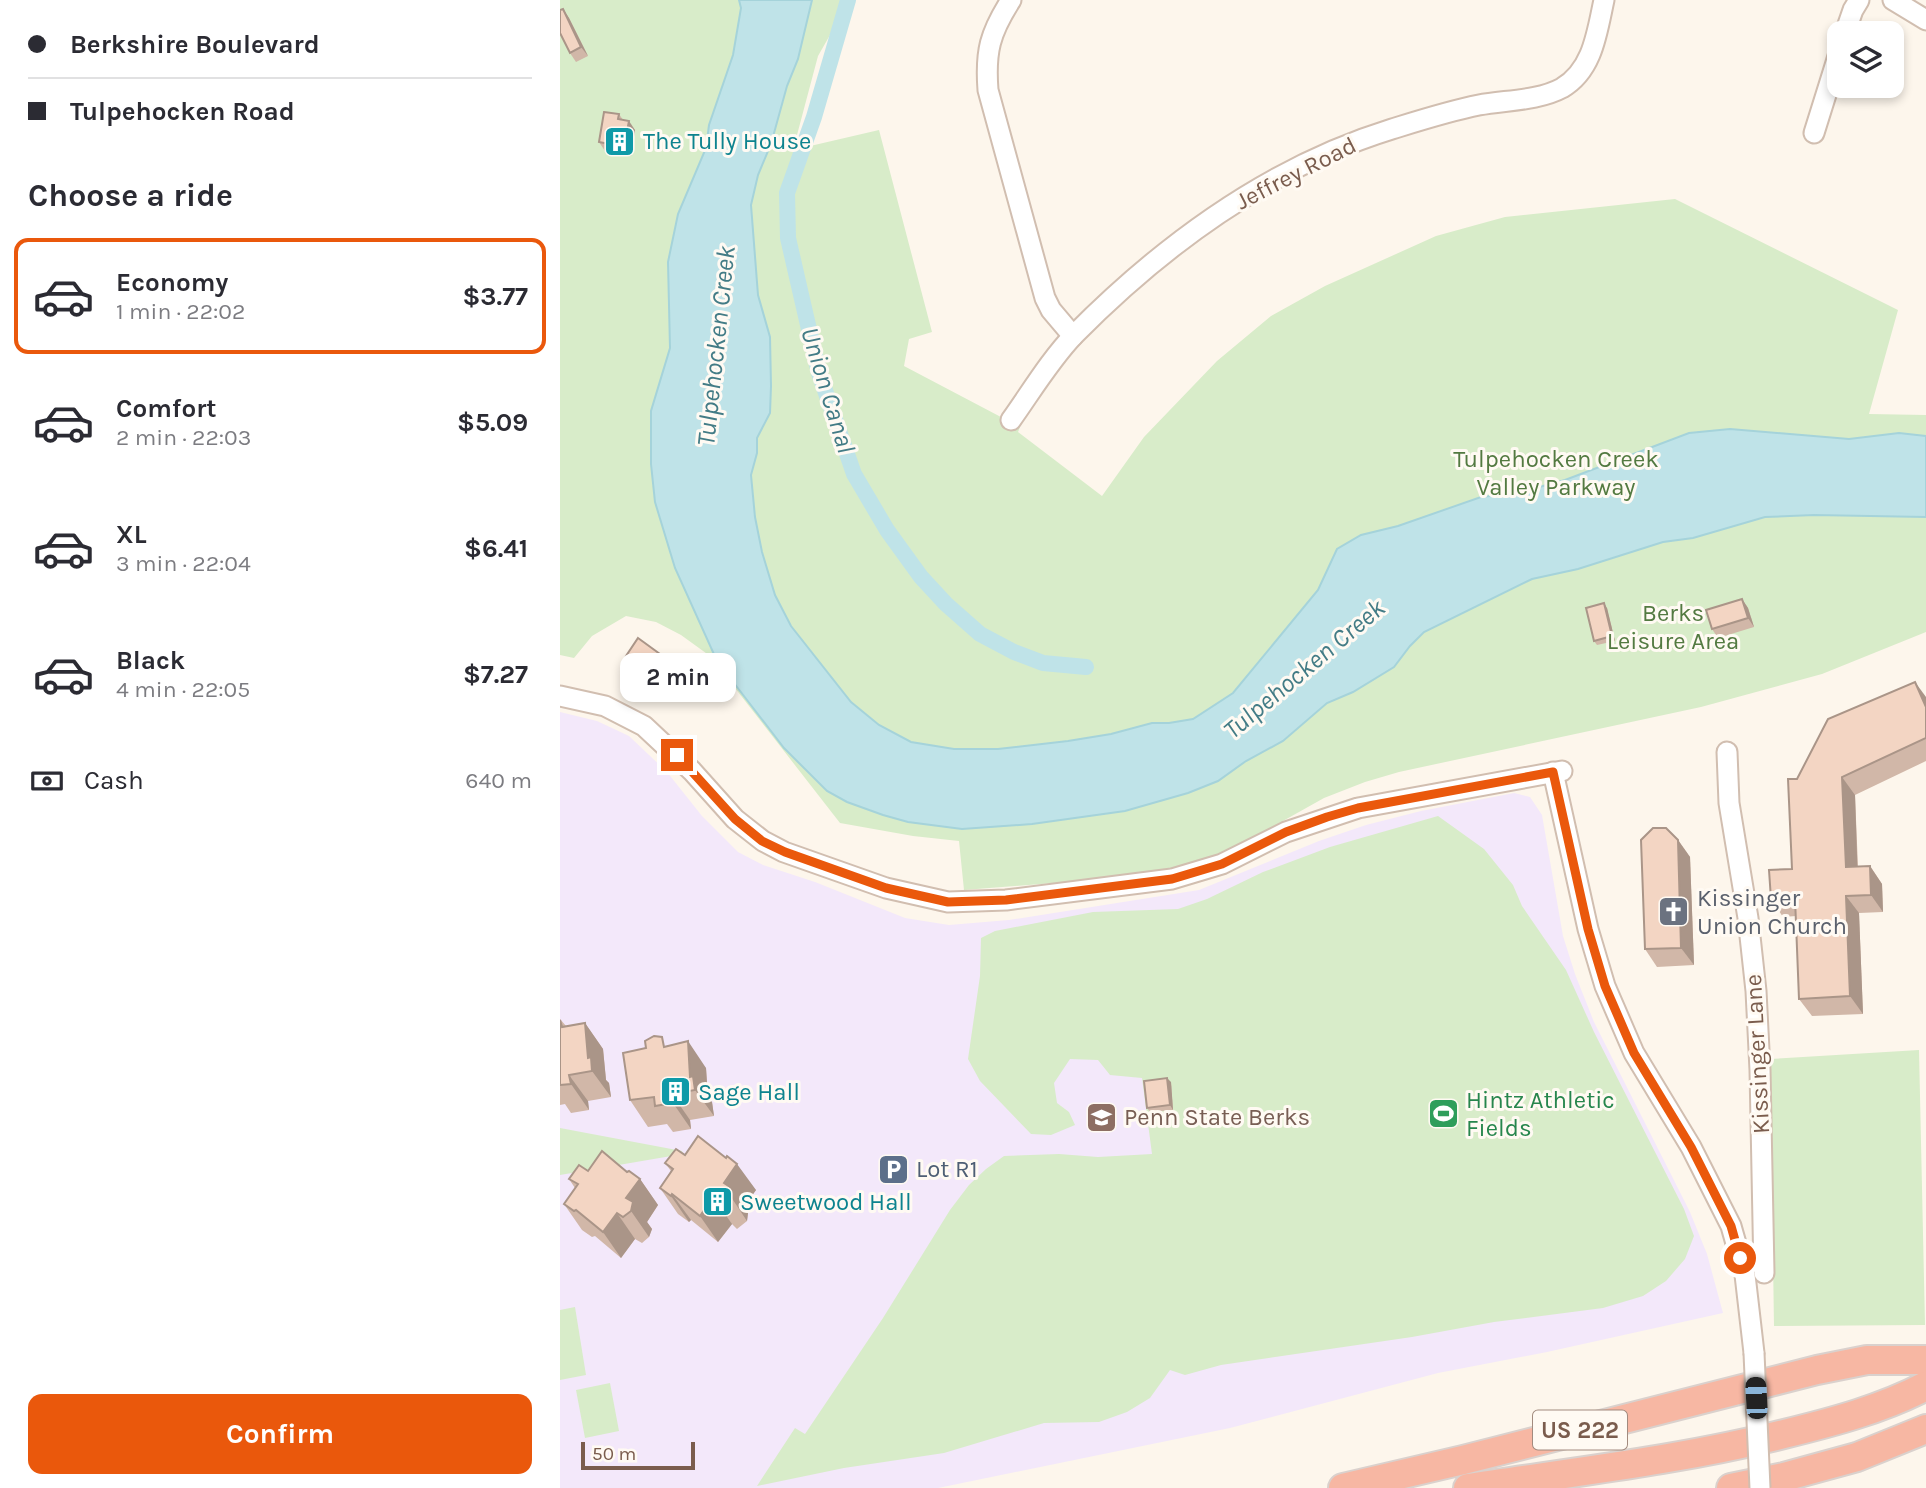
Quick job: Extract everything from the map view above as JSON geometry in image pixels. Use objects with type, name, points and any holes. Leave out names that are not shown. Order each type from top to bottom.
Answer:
[{"type":"highway","name":"US 222","points":[[1342,1488],[1817,1370],[1867,1360],[1926,1360]]},
{"type":"highway","points":[[1468,1488],[1722,1450],[1825,1424],[1900,1399],[1926,1386]]},
{"type":"highway","points":[[1731,1488],[1857,1457],[1926,1429]]},
{"type":"street","points":[[1011,0],[995,24],[989,41],[986,64],[988,90],[1045,298],[1051,310],[1073,336]]},
{"type":"street","name":"Jeffrey Road","points":[[1011,421],[1073,336],[1128,285],[1192,232],[1266,184],[1388,130],[1445,113],[1541,95],[1562,88],[1573,80],[1587,63],[1595,42],[1604,0]]},
{"type":"street","points":[[1849,21],[1859,0]]},
{"type":"street","points":[[1893,0],[1926,20]]},
{"type":"street","points":[[1814,133],[1827,91]]},
{"type":"street","points":[[560,696],[605,706],[644,726],[692,771],[735,819],[762,841],[785,852],[886,888],[948,902],[1006,900],[1172,879],[1222,864],[1286,832],[1358,808],[1558,771],[1588,929],[1605,986],[1634,1053],[1691,1147],[1731,1226],[1745,1275],[1754,1353],[1760,1488]]},
{"type":"street","name":"Kissinger Lane","points":[[1727,752],[1729,803],[1748,918],[1756,991],[1764,1273]]},
{"type":"shaded area","name":"Penn State Berks","points":[[560,712],[597,721],[629,736],[667,772],[702,816],[738,852],[763,865],[815,882],[905,918],[949,925],[1009,920],[1199,890],[1319,841],[1366,825],[1514,793],[1530,797],[1542,815],[1563,936],[1575,974],[1594,1022],[1690,1212],[1707,1254],[1723,1313],[1438,1373],[1230,1428],[938,1488],[560,1488]]},
{"type":"green space","name":"Tulpehocken Creek Valley Parkway","points":[[560,0],[850,0],[818,56],[793,150],[879,130],[932,332],[909,339],[904,366],[1020,427],[1018,432],[1102,496],[1144,437],[1217,361],[1271,316],[1325,286],[1436,236],[1505,217],[1675,199],[1898,310],[1869,414],[1926,415],[1926,632],[1822,674],[1701,707],[1399,772],[1365,782],[1324,798],[1235,848],[1204,862],[1162,873],[1129,877],[964,890],[959,841],[840,823],[710,656],[681,635],[656,622],[626,616],[592,636],[574,658],[560,655]]},
{"type":"green space","points":[[1438,816],[1484,849],[1513,885],[1522,906],[1566,970],[1594,1032],[1684,1209],[1694,1236],[1685,1259],[1666,1281],[1643,1296],[1603,1308],[1494,1322],[1221,1365],[1185,1375],[1170,1370],[1150,1398],[1127,1412],[1099,1422],[1044,1423],[944,1453],[844,1468],[757,1486],[795,1428],[805,1434],[883,1318],[950,1210],[969,1185],[986,1169],[1004,1156],[1059,1154],[1098,1157],[1152,1154],[1142,1078],[1110,1075],[1098,1060],[1070,1059],[1054,1083],[1057,1103],[1069,1112],[1075,1125],[1051,1135],[1031,1134],[980,1081],[968,1059],[980,976],[981,938],[995,931],[1093,912],[1178,909],[1207,899],[1263,872],[1330,847]]},
{"type":"green space","points":[[1919,1050],[1925,1325],[1774,1326],[1770,1059]]},
{"type":"green space","points":[[560,1128],[682,1151],[683,1154],[560,1175]]},
{"type":"green space","points":[[575,1307],[586,1375],[560,1380],[560,1310]]},
{"type":"green space","points":[[610,1383],[619,1431],[585,1438],[576,1390]]},
{"type":"water","name":"Tulpehocken Creek","points":[[739,0],[812,0],[798,59],[787,86],[771,144],[758,175],[751,205],[758,295],[770,337],[770,413],[757,438],[757,453],[751,475],[762,552],[775,595],[791,626],[851,702],[879,725],[911,742],[954,749],[998,749],[1068,741],[1111,734],[1152,723],[1193,719],[1233,693],[1318,590],[1337,549],[1361,535],[1398,526],[1481,497],[1517,493],[1565,480],[1689,433],[1730,429],[1849,439],[1899,433],[1926,436],[1926,517],[1765,517],[1693,538],[1663,542],[1578,569],[1532,579],[1424,632],[1394,667],[1353,692],[1327,703],[1283,741],[1246,761],[1218,781],[1188,793],[1125,811],[1032,824],[962,829],[908,822],[847,802],[827,791],[784,748],[717,661],[675,568],[655,502],[651,464],[651,411],[670,348],[668,262],[678,214],[706,148],[709,125],[733,55],[741,8]]},
{"type":"building","points":[[563,9],[581,47],[570,53],[560,33],[560,10]]},
{"type":"building","points":[[604,112],[619,114],[618,119],[629,121],[624,147],[599,142]]},
{"type":"building","points":[[1742,599],[1748,618],[1712,629],[1706,610]]},
{"type":"building","points":[[1604,603],[1612,636],[1594,641],[1586,608]]},
{"type":"building","points":[[638,638],[675,665],[663,682],[626,656]]},
{"type":"building","points":[[1915,682],[1926,707],[1926,738],[1842,777],[1846,867],[1870,866],[1871,895],[1846,896],[1850,996],[1799,999],[1795,898],[1771,899],[1769,870],[1792,869],[1788,779],[1797,779],[1828,719]]},
{"type":"building","points":[[1653,828],[1666,828],[1678,840],[1681,948],[1645,949],[1641,840]]},
{"type":"building","points":[[560,1020],[562,1027],[585,1023],[592,1071],[569,1075],[571,1084],[560,1085]]},
{"type":"building","points":[[654,1036],[662,1037],[664,1047],[688,1041],[690,1077],[693,1076],[695,1090],[672,1094],[673,1103],[655,1106],[654,1097],[630,1100],[623,1053],[646,1048],[645,1041]]},
{"type":"building","points":[[1167,1078],[1170,1105],[1147,1108],[1144,1081]]},
{"type":"building","points":[[698,1136],[737,1164],[724,1183],[730,1187],[729,1194],[719,1203],[713,1197],[700,1216],[660,1188],[673,1169],[665,1163],[676,1149],[685,1155]]},
{"type":"building","points":[[602,1151],[640,1179],[626,1198],[633,1202],[631,1211],[623,1217],[617,1213],[603,1232],[576,1210],[564,1204],[578,1184],[569,1179],[579,1165],[588,1171]]},
{"type":"waterway","name":"Union Canal","points":[[848,0],[814,117],[787,193],[788,238],[819,373],[854,474],[887,530],[921,577],[980,634],[1014,652],[1043,663],[1086,667]]},
{"type":"place","name":"The Tully House","points":[[620,141]]},
{"type":"place","name":"Kissinger Union Church","points":[[1674,912]]},
{"type":"place","name":"Sage Hall","points":[[675,1092]]},
{"type":"place","name":"Hintz Athletic Fields","points":[[1443,1114]]},
{"type":"place","name":"Penn State Berks","points":[[1101,1117]]},
{"type":"place","name":"Lot R1","points":[[893,1169]]},
{"type":"place","name":"Sweetwood Hall","points":[[717,1202]]},
{"type":"route","points":[[677,755],[726,810],[762,841],[785,852],[886,888],[948,902],[1006,900],[1172,879],[1222,864],[1286,832],[1358,808],[1553,772],[1588,929],[1605,986],[1634,1053],[1691,1147],[1731,1226],[1740,1258]]},
{"type":"park label","name":"Berks Leisure Area","points":[[1673,627]]}]
